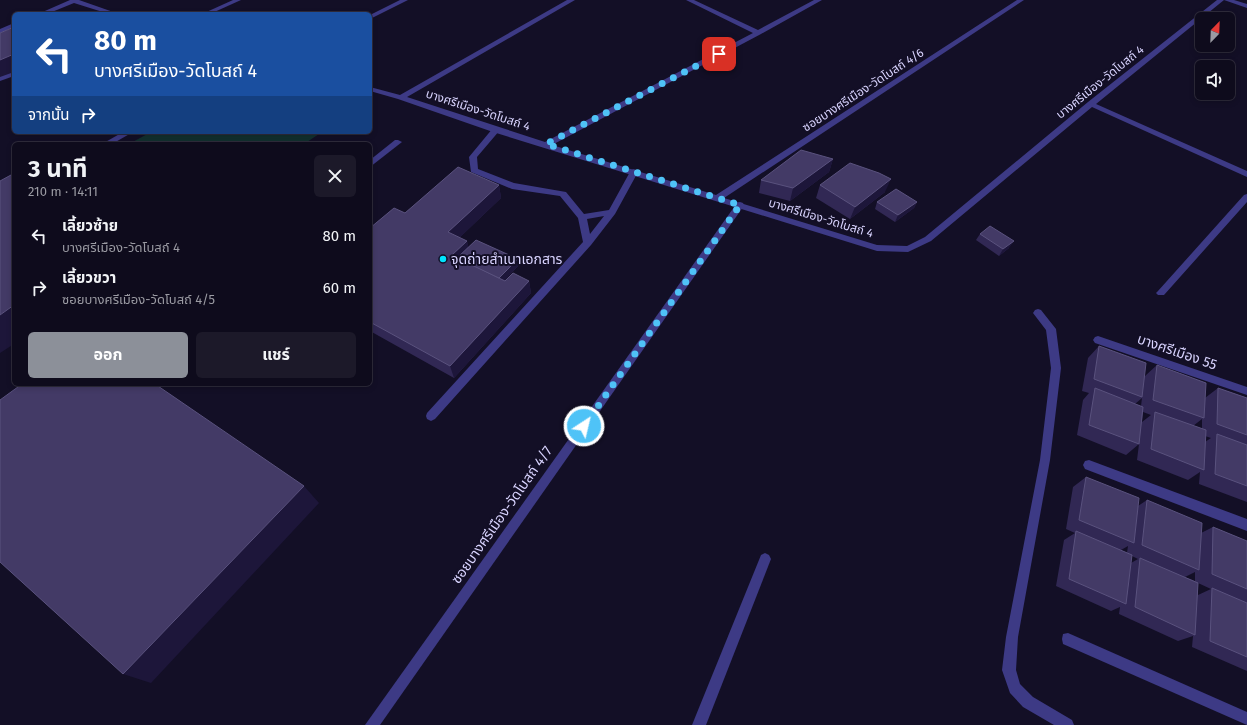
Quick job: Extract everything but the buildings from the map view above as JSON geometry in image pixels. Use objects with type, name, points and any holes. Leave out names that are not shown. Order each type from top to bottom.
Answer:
[{"type":"street","points":[[46,12],[75,0],[110,12]]},
{"type":"street","points":[[211,12],[238,0]]},
{"type":"street","points":[[372,16],[405,0]]},
{"type":"street","points":[[401,97],[572,0]]},
{"type":"street","points":[[689,0],[759,33]]},
{"type":"street","points":[[546,144],[759,33],[818,0]]},
{"type":"street","name":"ซอยบางศรีเมือง-วัดโบสถ์ 4/6","points":[[717,198],[1021,0]]},
{"type":"street","name":"บางศรีเมือง-วัดโบสถ์ 4","points":[[372,90],[401,97],[496,130],[546,144],[877,248],[908,249],[928,239],[1091,104],[1221,0]]},
{"type":"street","points":[[1227,0],[1247,6]]},
{"type":"street","points":[[0,31],[12,26]]},
{"type":"street","points":[[0,79],[12,74]]},
{"type":"street","points":[[1091,104],[1247,174]]},
{"type":"street","points":[[496,130],[473,157],[474,170],[512,186],[563,194],[582,217],[588,243]]},
{"type":"street","points":[[110,142],[125,134]]},
{"type":"street","points":[[372,162],[398,142]]},
{"type":"street","points":[[431,416],[588,243],[612,212],[634,172]]},
{"type":"street","points":[[1161,293],[1247,196]]},
{"type":"street","name":"ซอยบางศรีเมือง-วัดโบสถ์ 4/7","points":[[372,725],[740,205]]},
{"type":"street","points":[[582,217],[612,212]]},
{"type":"street","points":[[1038,313],[1051,329],[1056,368],[1045,460],[1012,637],[1009,670],[1015,688],[1028,702],[1067,725]]},
{"type":"street","name":"บางศรีเมือง 55","points":[[1098,340],[1247,391]]},
{"type":"street","points":[[1089,465],[1247,525]]},
{"type":"street","points":[[699,725],[765,559]]},
{"type":"street","points":[[1068,639],[1247,719]]},
{"type":"green space","points":[[147,134],[319,134],[307,142],[133,142]]},
{"type":"place","name":"จุดถ่ายสำเนาเอกสาร","points":[[443,259]]},
{"type":"route","points":[[584,426],[740,205],[546,144],[719,54]]}]
